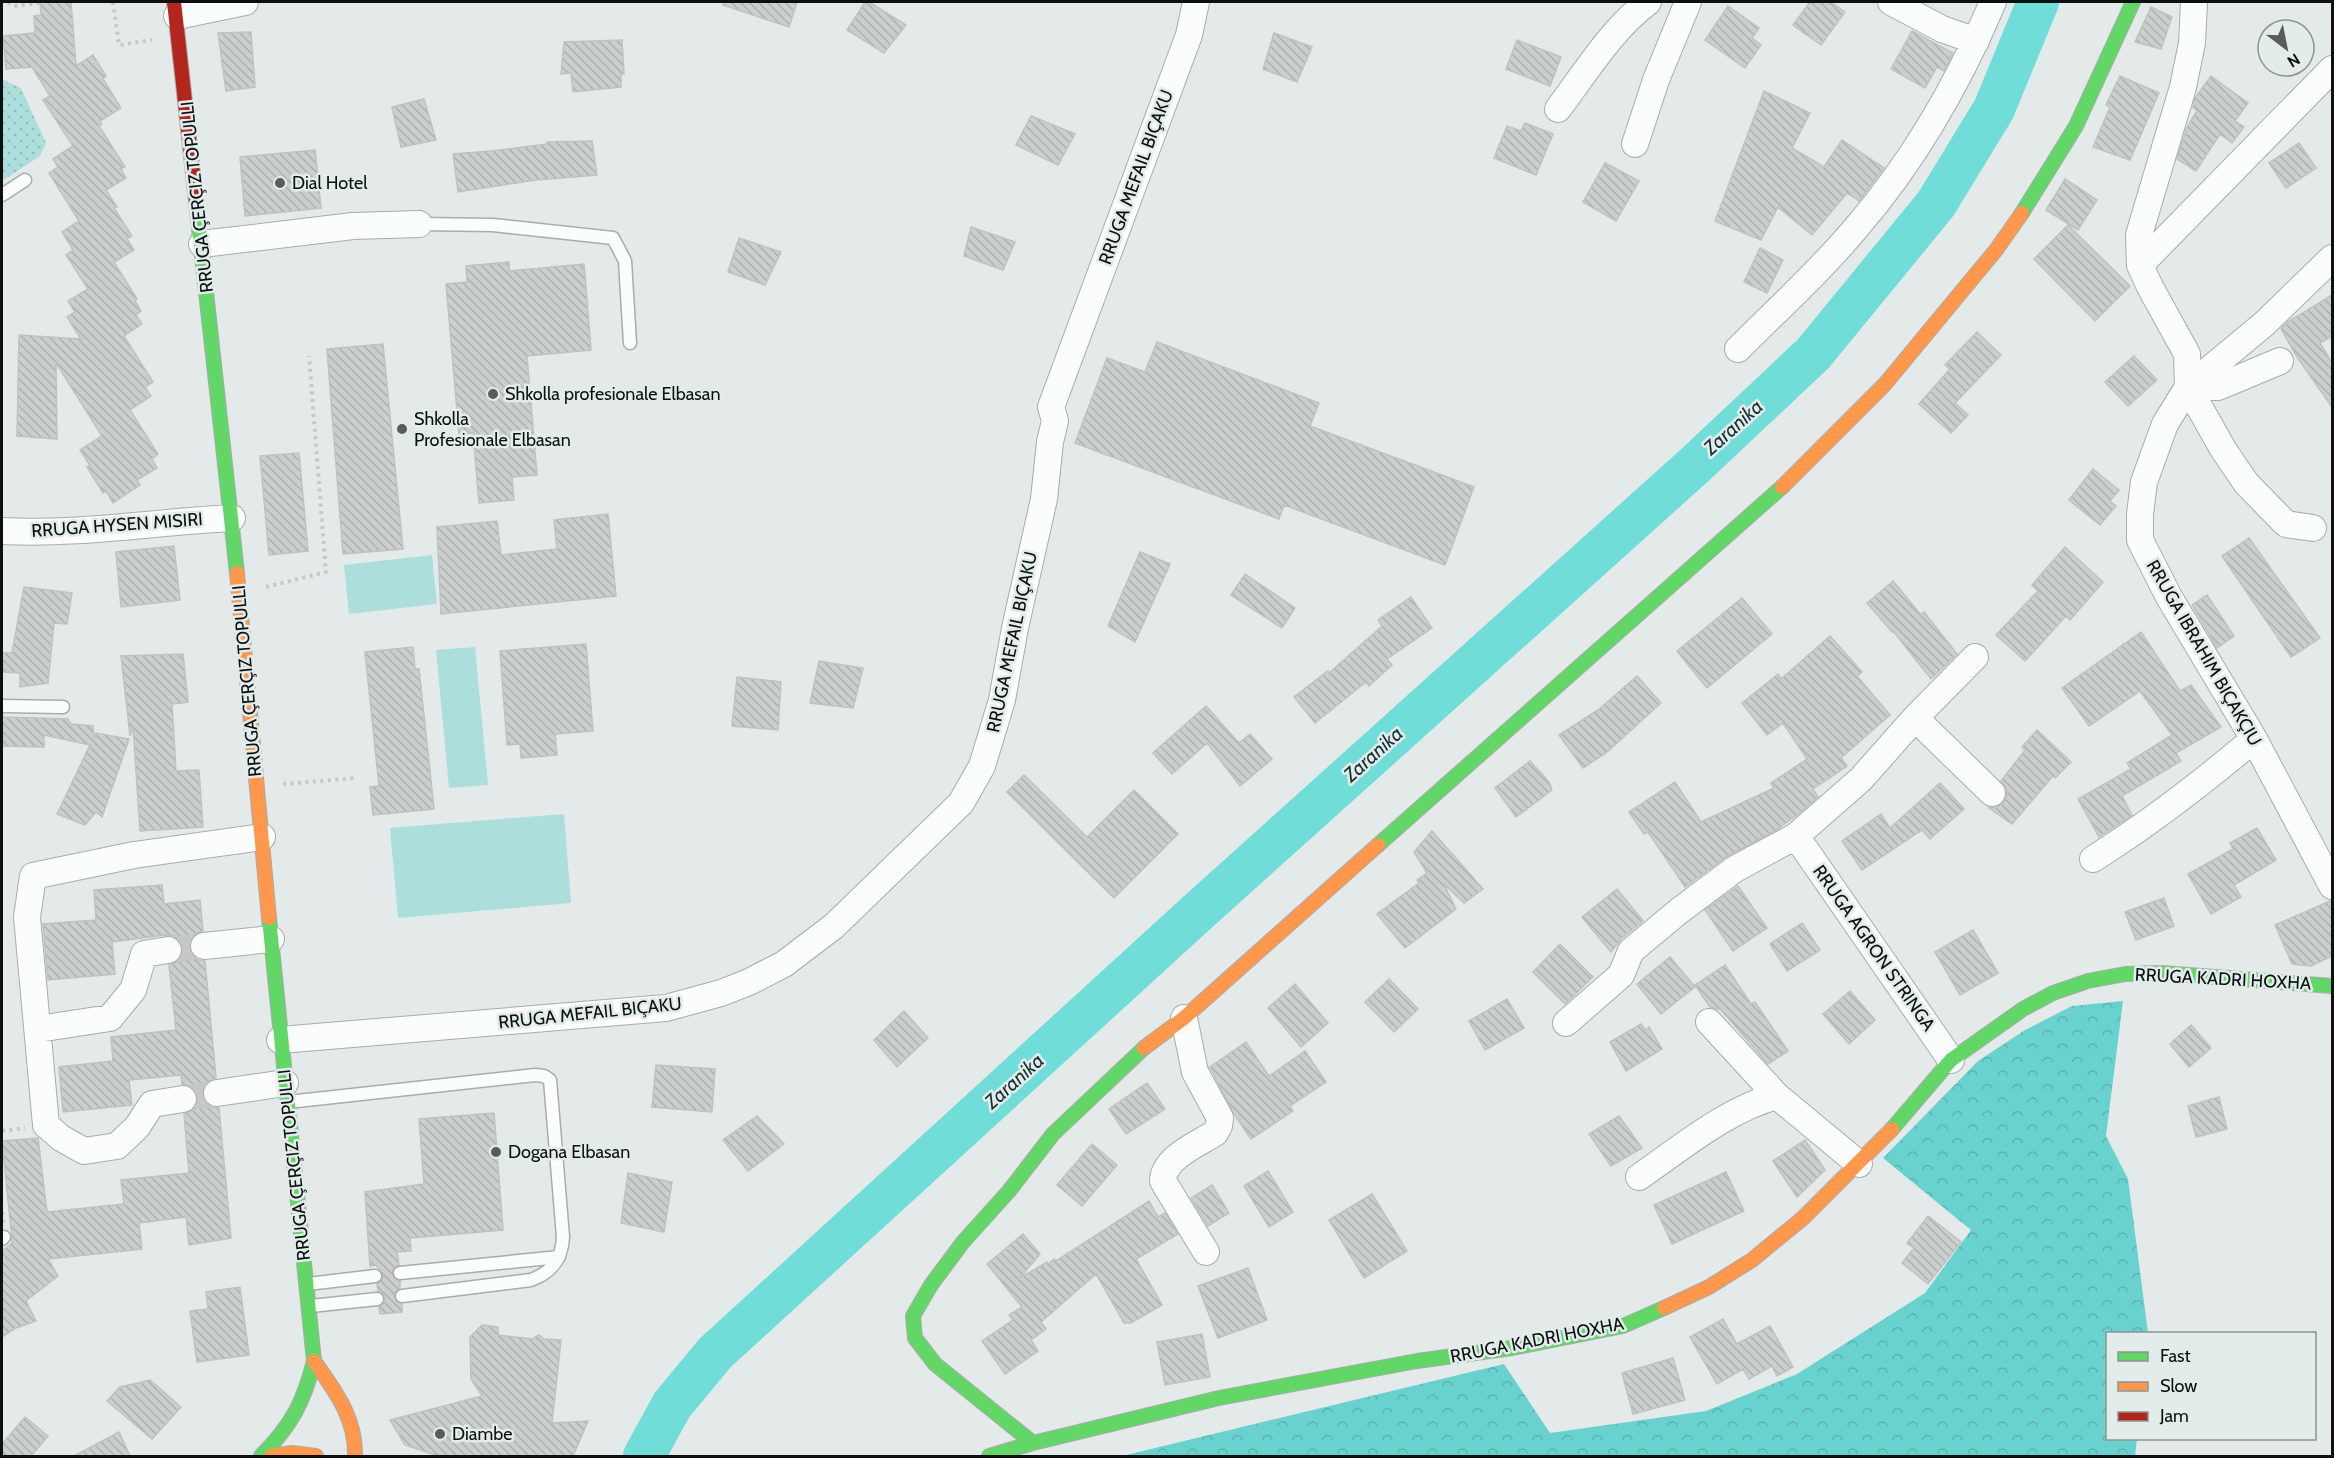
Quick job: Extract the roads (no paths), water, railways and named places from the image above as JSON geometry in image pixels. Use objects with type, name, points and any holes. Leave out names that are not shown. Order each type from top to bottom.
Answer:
[{"type":"main road","points":[[1033,1443],[935,1364],[915,1338],[913,1316],[931,1285],[963,1242],[1009,1191],[1053,1134],[1148,1045],[1184,1018],[1687,573],[1807,464],[1885,384],[1996,250],[2039,187],[2076,126],[2133,2]]},
{"type":"main road","name":"RRUGA ÇERÇIZ TOPULLI","points":[[177,18],[232,518],[280,1040],[310,1306],[314,1361]]},
{"type":"main road","name":"RRUGA KADRI HOXHA","points":[[990,1456],[1033,1443],[1219,1398],[1418,1361],[1512,1348],[1623,1326],[1709,1287],[1752,1260],[1803,1218],[1884,1139],[1951,1060],[2023,1010],[2053,993],[2098,979],[2125,974],[2162,973],[2332,986]]},
{"type":"main road","points":[[314,1361],[367,1442]]},
{"type":"main road","points":[[261,1456],[280,1438],[300,1409],[306,1395],[314,1361]]},
{"type":"main road","points":[[350,1414],[356,1445],[355,1456]]},
{"type":"main road","points":[[271,1456],[292,1453],[316,1456]]},
{"type":"street","points":[[177,18],[245,2]]},
{"type":"street","name":"RRUGA MEFAIL BIÇAKU","points":[[280,1040],[666,1008],[721,993],[784,964],[834,926],[961,803],[982,766],[1002,700],[1015,628],[1044,499],[1050,442],[1055,421],[1051,407],[1189,35],[1196,2]]},
{"type":"street","points":[[1558,109],[1612,36],[1631,14],[1648,2]]},
{"type":"street","points":[[1635,144],[1656,80],[1688,2]]},
{"type":"street","points":[[1891,2],[1942,29],[1976,41]]},
{"type":"street","points":[[1738,349],[1816,271],[1863,219],[1901,169],[1937,115],[1976,41],[1993,2]]},
{"type":"street","points":[[2194,2],[2192,43],[2183,87],[2139,235],[2140,265],[2187,354],[2188,387],[2223,449],[2246,483],[2286,524],[2313,528]]},
{"type":"street","points":[[2140,265],[2332,69]]},
{"type":"street","points":[[202,244],[354,226],[420,224]]},
{"type":"street","name":"RRUGA IBRAHIM BIÇAKÇIU","points":[[2332,258],[2264,324],[2188,387],[2165,424],[2144,482],[2140,514],[2140,540],[2169,597],[2254,740],[2332,886]]},
{"type":"street","points":[[2188,387],[2218,387],[2280,361]]},
{"type":"street","name":"RRUGA HYSEN MISIRI","points":[[2,531],[66,532],[175,520],[232,518]]},
{"type":"street","points":[[1566,1023],[1621,975],[1631,951],[1679,910],[1735,869],[1796,836],[1861,779],[1915,718],[1975,657]]},
{"type":"street","points":[[1915,718],[1992,793]]},
{"type":"street","points":[[2093,859],[2148,824],[2254,740]]},
{"type":"street","name":"RRUGA AGRON STRINGA","points":[[1796,836],[1951,1060]]},
{"type":"street","points":[[183,1098],[152,1104],[137,1127],[117,1146],[84,1151],[61,1138],[46,1125],[27,917],[33,876],[134,855],[262,837]]},
{"type":"street","points":[[204,946],[271,939]]},
{"type":"street","points":[[38,1029],[110,1018],[133,990],[144,954],[168,950]]},
{"type":"street","points":[[1184,1018],[1195,1072],[1220,1118],[1219,1126],[1215,1132],[1170,1162],[1163,1173],[1163,1181],[1206,1252]]},
{"type":"street","points":[[1709,1022],[1777,1096],[1859,1164]]},
{"type":"street","points":[[217,1093],[286,1092]]},
{"type":"street","points":[[1639,1177],[1756,1101],[1777,1096]]},
{"type":"lane","points":[[2,195],[25,180]]},
{"type":"lane","points":[[420,224],[493,225],[613,238],[626,261],[630,343]]},
{"type":"lane","points":[[2,706],[63,707]]},
{"type":"lane","points":[[286,1092],[535,1075],[544,1076],[550,1080],[553,1091],[563,1237],[560,1257],[549,1271],[531,1280],[402,1296]]},
{"type":"lane","points":[[400,1274],[560,1257]]},
{"type":"lane","points":[[307,1284],[375,1276]]},
{"type":"lane","points":[[310,1306],[377,1299]]},
{"type":"waterway","name":"Zaranika","points":[[644,1456],[672,1405],[715,1353],[1200,910],[1696,464],[1813,354],[1936,204],[1994,109],[2038,2]]},
{"type":"tunnel","points":[[168,950],[204,946]]},
{"type":"tunnel","points":[[183,1099],[217,1093]]},
{"type":"place","name":"Dial Hotel","points":[[280,183]]},
{"type":"place","name":"Shkolla profesionale Elbasan","points":[[493,394]]},
{"type":"place","name":"Shkolla Profesionale Elbasan","points":[[402,429]]},
{"type":"place","name":"Dogana Elbasan","points":[[496,1152]]},
{"type":"place","name":"Diambe","points":[[440,1434]]}]
